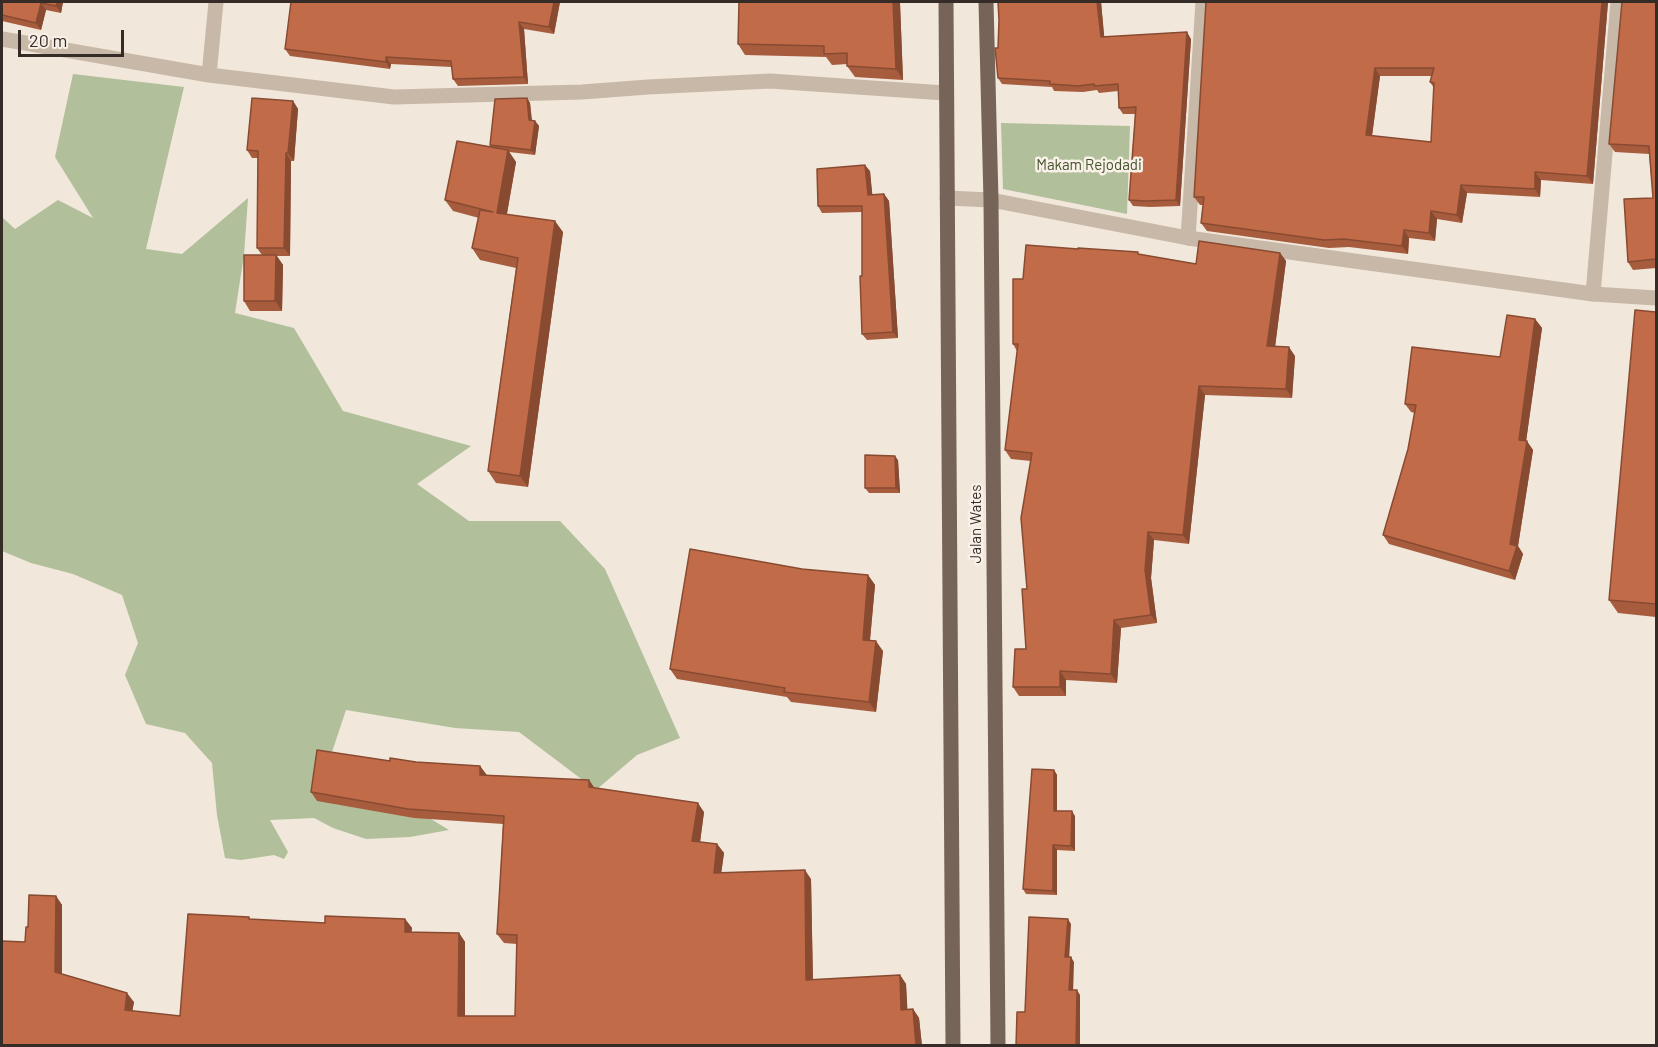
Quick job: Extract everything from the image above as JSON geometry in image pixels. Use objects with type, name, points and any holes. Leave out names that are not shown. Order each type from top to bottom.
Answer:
[{"type":"main road","name":"Jalan Wates","points":[[946,2],[953,1046]]},
{"type":"main road","name":"Jalan Wates","points":[[986,2],[991,200],[998,1046]]},
{"type":"street","points":[[208,75],[216,2]]},
{"type":"street","points":[[1188,238],[1203,2]]},
{"type":"street","points":[[1593,294],[1618,2]]},
{"type":"street","points":[[2,39],[208,75],[394,97],[582,92],[670,85],[770,81],[945,93]]},
{"type":"street","points":[[947,198],[991,200],[1188,238],[1593,294],[1656,298]]},
{"type":"green space","points":[[73,74],[184,87],[146,249],[182,254],[248,198],[244,255],[235,313],[294,328],[343,411],[471,446],[417,484],[469,521],[560,521],[605,569],[680,738],[637,755],[596,790],[519,732],[455,728],[346,710],[330,758],[449,830],[410,837],[366,839],[333,828],[314,818],[270,820],[288,852],[284,859],[274,855],[241,860],[225,858],[217,815],[212,763],[185,733],[146,724],[125,675],[138,643],[122,595],[73,574],[31,563],[2,551],[2,217],[15,229],[58,200],[93,218],[55,157]]},
{"type":"green space","name":"Makam Rejodadi","points":[[1001,123],[1130,126],[1127,214],[1003,189]]},
{"type":"building","points":[[2,2],[57,2],[56,6],[41,3],[36,23],[2,15]]},
{"type":"building","points":[[291,2],[554,2],[549,27],[519,22],[524,77],[453,79],[451,61],[386,57],[386,62],[285,49]]},
{"type":"building","points":[[739,2],[893,2],[896,69],[847,66],[847,53],[824,54],[824,46],[738,44]]},
{"type":"building","points":[[998,2],[1097,2],[1101,37],[1187,32],[1176,200],[1129,200],[1136,107],[1119,108],[1118,84],[1078,86],[1050,84],[1050,81],[998,78],[995,48],[998,48]]},
{"type":"building","points":[[1206,2],[1602,2],[1587,176],[1535,172],[1535,189],[1461,185],[1457,215],[1431,211],[1429,233],[1404,230],[1402,246],[1344,239],[1324,240],[1201,223],[1204,197],[1194,197]],"holes":[[[1375,68],[1434,68],[1430,82],[1434,83],[1431,142],[1366,135]]]},
{"type":"building","points":[[1622,2],[1656,2],[1656,259],[1628,262],[1624,199],[1653,198],[1649,146],[1609,144]]},
{"type":"building","points":[[252,98],[293,101],[288,153],[286,153],[284,248],[257,248],[258,151],[247,150]]},
{"type":"building","points":[[527,98],[529,120],[535,121],[531,150],[490,145],[495,99]]},
{"type":"building","points":[[457,141],[508,150],[497,213],[555,221],[520,476],[488,471],[518,258],[472,248],[480,210],[493,212],[445,200]]},
{"type":"building","points":[[865,165],[868,195],[884,194],[893,332],[862,334],[860,276],[862,276],[862,206],[818,206],[817,169]]},
{"type":"building","points":[[1199,241],[1280,253],[1267,346],[1289,347],[1286,389],[1199,386],[1183,535],[1148,532],[1145,570],[1151,615],[1114,620],[1111,674],[1060,671],[1060,687],[1013,687],[1015,649],[1026,649],[1022,589],[1027,589],[1021,518],[1032,453],[1005,450],[1018,344],[1013,344],[1013,279],[1023,279],[1026,245],[1138,252],[1138,254],[1196,264]]},
{"type":"building","points":[[244,255],[276,255],[275,301],[244,301]]},
{"type":"building","points":[[1635,310],[1656,312],[1656,604],[1609,600]]},
{"type":"building","points":[[1507,315],[1535,319],[1519,440],[1527,441],[1510,544],[1517,546],[1509,571],[1383,535],[1408,449],[1416,405],[1405,404],[1412,347],[1500,357]]},
{"type":"building","points":[[865,455],[895,456],[896,488],[865,488]]},
{"type":"building","points":[[690,549],[802,569],[868,575],[863,640],[876,641],[869,702],[784,692],[785,688],[670,669]]},
{"type":"building","points":[[317,750],[390,761],[390,758],[480,766],[480,775],[589,780],[589,787],[698,803],[692,841],[717,844],[714,873],[805,870],[806,980],[900,975],[901,1010],[913,1009],[916,1046],[2,1046],[2,941],[25,942],[29,895],[56,896],[55,972],[127,993],[125,1010],[180,1016],[188,914],[325,923],[325,916],[405,919],[405,932],[459,933],[458,1016],[515,1016],[517,935],[497,934],[504,816],[408,809],[311,792]]},
{"type":"building","points":[[1032,769],[1054,770],[1054,811],[1072,811],[1071,846],[1053,845],[1053,891],[1023,889]]},
{"type":"building","points":[[1029,917],[1068,919],[1065,957],[1071,957],[1069,990],[1077,990],[1076,1046],[1016,1046],[1017,1012],[1025,1012]]}]
